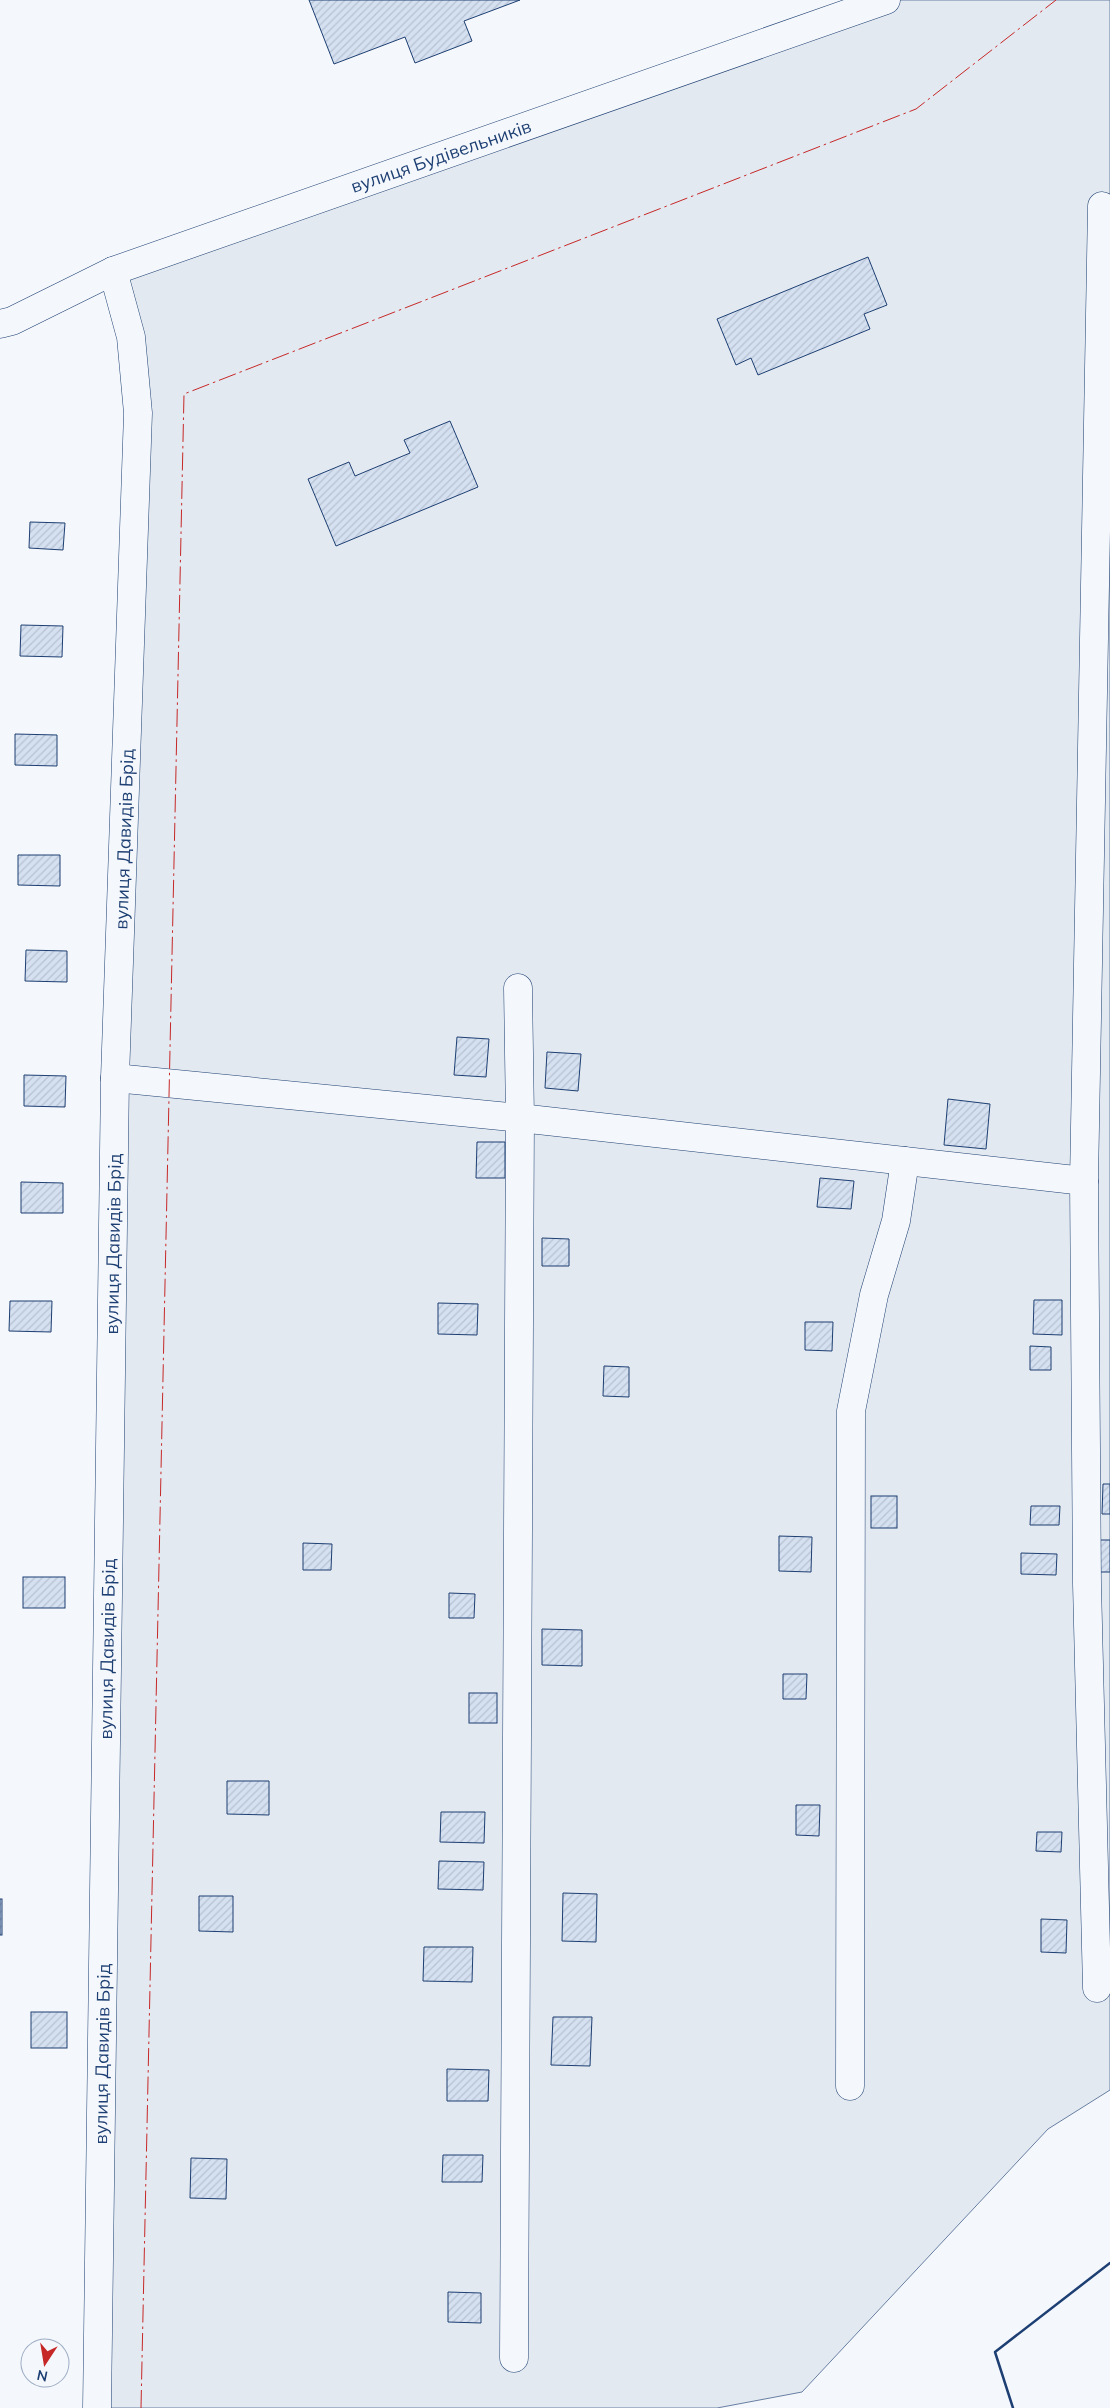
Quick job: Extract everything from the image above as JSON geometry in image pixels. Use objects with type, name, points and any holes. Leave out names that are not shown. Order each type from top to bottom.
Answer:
[{"type":"street","name":"вулиця Будівельників","points":[[0,324],[12,321],[113,271],[886,0]]},
{"type":"street","points":[[1097,1988],[1087,1584],[1084,1181],[1102,206]]},
{"type":"street","name":"вулиця Давидів Брід","points":[[97,2408],[115,1078],[138,413],[131,336],[113,271]]},
{"type":"street","points":[[514,2358],[520,1118],[518,988]]},
{"type":"street","points":[[115,1078],[520,1118],[1084,1181]]},
{"type":"street","points":[[850,2086],[851,1411],[874,1295],[896,1221],[905,1161]]},
{"type":"shaded area","points":[[886,0],[1110,0],[1110,2090],[1048,2129],[802,2392],[717,2408],[97,2408],[138,413],[113,271]]},
{"type":"building","points":[[309,0],[520,0],[464,21],[472,41],[415,63],[405,37],[334,64]]},
{"type":"building","points":[[868,257],[887,305],[864,314],[870,329],[758,375],[751,358],[736,365],[717,319]]},
{"type":"building","points":[[450,421],[478,487],[336,546],[308,479],[349,462],[355,476],[410,453],[404,440]]},
{"type":"building","points":[[30,522],[65,523],[63,550],[29,548]]},
{"type":"building","points":[[21,625],[63,626],[62,657],[20,656]]},
{"type":"building","points":[[15,734],[57,735],[57,766],[15,765]]},
{"type":"building","points":[[18,855],[60,855],[60,886],[18,885]]},
{"type":"building","points":[[26,950],[67,951],[67,982],[25,981]]},
{"type":"building","points":[[457,1037],[489,1039],[486,1077],[454,1075]]},
{"type":"building","points":[[547,1052],[581,1054],[578,1091],[545,1088]]},
{"type":"building","points":[[24,1075],[66,1076],[65,1107],[24,1106]]},
{"type":"building","points":[[948,1099],[990,1104],[986,1149],[944,1145]]},
{"type":"building","points":[[477,1142],[505,1142],[505,1178],[476,1178]]},
{"type":"building","points":[[820,1178],[854,1181],[851,1209],[817,1207]]},
{"type":"building","points":[[21,1182],[63,1183],[63,1213],[21,1213]]},
{"type":"building","points":[[542,1238],[569,1239],[569,1266],[542,1266]]},
{"type":"building","points":[[1034,1300],[1062,1300],[1062,1335],[1033,1334]]},
{"type":"building","points":[[10,1301],[52,1301],[51,1332],[9,1331]]},
{"type":"building","points":[[438,1303],[478,1304],[477,1335],[438,1334]]},
{"type":"building","points":[[805,1322],[833,1322],[832,1351],[805,1350]]},
{"type":"building","points":[[1030,1346],[1051,1347],[1051,1370],[1030,1370]]},
{"type":"building","points":[[604,1366],[629,1367],[629,1397],[603,1396]]},
{"type":"building","points":[[1103,1484],[1110,1484],[1110,1514],[1102,1514]]},
{"type":"building","points":[[871,1496],[897,1496],[897,1528],[871,1528]]},
{"type":"building","points":[[1031,1506],[1060,1506],[1059,1525],[1030,1525]]},
{"type":"building","points":[[779,1536],[812,1537],[811,1572],[779,1571]]},
{"type":"building","points":[[1100,1540],[1110,1540],[1110,1572],[1099,1572]]},
{"type":"building","points":[[303,1543],[332,1544],[331,1570],[303,1570]]},
{"type":"building","points":[[1021,1553],[1057,1554],[1056,1575],[1021,1574]]},
{"type":"building","points":[[23,1577],[65,1577],[65,1608],[23,1608]]},
{"type":"building","points":[[449,1593],[475,1594],[474,1618],[449,1618]]},
{"type":"building","points":[[542,1629],[582,1630],[582,1666],[542,1665]]},
{"type":"building","points":[[783,1674],[807,1674],[806,1699],[783,1699]]},
{"type":"building","points":[[469,1693],[497,1693],[497,1723],[469,1723]]},
{"type":"building","points":[[227,1781],[269,1781],[269,1815],[227,1814]]},
{"type":"building","points":[[796,1805],[820,1805],[819,1836],[796,1835]]},
{"type":"building","points":[[441,1812],[485,1812],[484,1843],[440,1842]]},
{"type":"building","points":[[1037,1832],[1062,1832],[1061,1852],[1036,1851]]},
{"type":"building","points":[[439,1861],[484,1862],[483,1890],[438,1889]]},
{"type":"building","points":[[563,1893],[597,1894],[596,1942],[562,1941]]},
{"type":"building","points":[[199,1896],[233,1896],[233,1932],[199,1931]]},
{"type":"building","points":[[0,1899],[2,1899],[2,1935],[0,1935]]},
{"type":"building","points":[[1041,1919],[1067,1920],[1066,1953],[1041,1952]]},
{"type":"building","points":[[424,1947],[473,1947],[472,1982],[423,1981]]},
{"type":"building","points":[[31,2012],[67,2012],[67,2048],[31,2048]]},
{"type":"building","points":[[553,2017],[592,2017],[590,2066],[551,2065]]},
{"type":"building","points":[[447,2069],[489,2070],[488,2101],[447,2101]]},
{"type":"building","points":[[443,2155],[483,2155],[482,2182],[442,2182]]},
{"type":"building","points":[[191,2158],[227,2159],[226,2199],[190,2198]]},
{"type":"building","points":[[448,2292],[481,2293],[481,2323],[448,2322]]},
{"type":"wall","points":[[1013,2408],[995,2352],[1110,2263]]},
{"type":"power","points":[[141,2408],[184,394],[916,109],[1056,0]]}]
